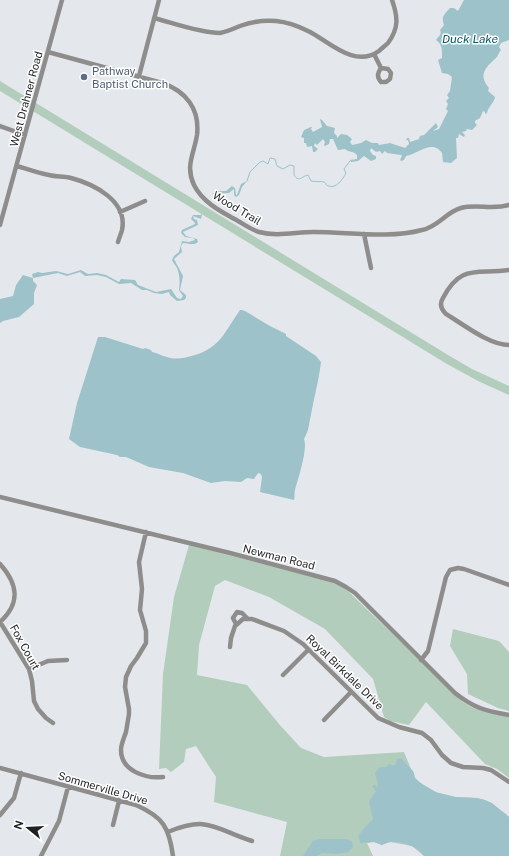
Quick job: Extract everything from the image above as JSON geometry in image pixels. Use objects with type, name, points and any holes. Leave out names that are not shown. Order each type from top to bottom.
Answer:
[{"type":"street","name":"West Drahner Road","points":[[0,225],[62,0]]},
{"type":"street","points":[[139,76],[159,0]]},
{"type":"street","points":[[154,18],[208,32],[221,33],[259,22],[276,21],[291,24],[309,31],[346,54],[361,57],[374,54],[386,45],[391,38],[396,28],[397,14],[392,0]]},
{"type":"street","name":"Wood Trail","points":[[48,52],[139,76],[175,88],[188,99],[196,115],[197,134],[190,163],[194,186],[202,197],[213,206],[261,233],[403,233],[430,228],[451,212],[460,208],[502,207],[509,205]]},
{"type":"street","points":[[374,54],[381,68]]},
{"type":"street","points":[[0,126],[25,134]]},
{"type":"street","points":[[17,166],[49,175],[70,178],[98,188],[108,196],[120,212],[122,229],[118,242]]},
{"type":"street","points":[[120,212],[146,201]]},
{"type":"street","points":[[364,234],[371,268]]},
{"type":"street","points":[[509,270],[478,271],[461,276],[452,284],[441,303],[444,312],[452,318],[490,341],[509,345]]},
{"type":"street","name":"Newman Road","points":[[0,497],[146,532],[335,581],[355,593],[454,693],[472,706],[490,712],[509,715]]},
{"type":"street","points":[[146,532],[139,562],[142,589],[140,610],[146,631],[146,643],[131,666],[126,677],[124,688],[130,708],[121,750],[123,759],[128,767],[134,771],[142,776],[155,778],[163,777]]},
{"type":"street","points":[[0,564],[9,574],[14,585],[14,594],[12,606],[7,616],[0,622]]},
{"type":"street","points":[[421,660],[428,651],[446,578],[450,570],[458,568],[464,569],[509,585]]},
{"type":"street","name":"Royal Birkdale Drive","points":[[230,647],[236,624],[233,618],[237,612],[242,613],[247,618],[284,631],[299,640],[378,718],[392,725],[417,731],[427,736],[451,763],[463,768],[483,768],[491,770],[509,782]]},
{"type":"street","points":[[236,624],[247,618]]},
{"type":"street","name":"Fox Court","points":[[0,622],[29,668],[34,701],[38,709],[53,723]]},
{"type":"street","points":[[283,675],[308,650]]},
{"type":"street","points":[[29,668],[48,661],[67,660]]},
{"type":"street","points":[[324,720],[351,692]]},
{"type":"street","name":"Sommerville Drive","points":[[0,768],[136,805],[149,810],[158,818],[168,832],[173,856]]},
{"type":"street","points":[[0,815],[14,798],[21,773]]},
{"type":"street","points":[[42,856],[59,821],[68,787]]},
{"type":"street","points":[[112,825],[119,801]]},
{"type":"street","points":[[168,832],[184,826],[204,824],[218,827],[252,841]]},
{"type":"green space","points":[[0,81],[448,355],[472,369],[509,386],[509,395],[478,381],[447,364],[0,91]]},
{"type":"green space","points":[[189,545],[336,583],[347,590],[463,702],[480,711],[509,717],[509,778],[497,769],[485,764],[426,702],[409,725],[390,721],[384,717],[373,679],[325,629],[269,597],[225,580],[215,586],[199,645],[197,675],[247,685],[301,748],[324,757],[404,752],[415,778],[422,784],[438,793],[454,797],[477,798],[485,800],[506,814],[509,817],[509,856],[424,856],[412,846],[390,842],[382,845],[374,842],[367,843],[373,856],[280,856],[287,822],[214,802],[216,777],[196,746],[186,749],[184,762],[171,772],[166,768],[159,769],[163,674],[174,597]]},
{"type":"green space","points":[[453,629],[499,641],[509,652],[509,711],[498,708],[468,694],[467,674],[450,646]]},
{"type":"water","name":"Duck Lake","points":[[464,0],[509,0],[509,40],[501,43],[499,47],[501,50],[497,57],[486,68],[483,75],[489,88],[488,91],[495,97],[487,113],[485,114],[483,111],[480,118],[475,121],[477,125],[472,130],[467,129],[466,131],[462,132],[465,135],[464,137],[459,134],[458,138],[456,138],[457,158],[451,163],[443,162],[442,153],[434,147],[429,147],[406,156],[404,160],[401,161],[401,155],[387,153],[385,151],[382,154],[380,151],[376,152],[371,148],[370,151],[376,156],[376,159],[371,161],[364,156],[358,161],[351,162],[350,160],[357,159],[357,155],[345,149],[338,150],[333,139],[330,139],[329,144],[325,146],[323,139],[317,145],[315,143],[314,146],[318,149],[315,152],[313,152],[312,146],[307,147],[306,143],[304,143],[304,138],[301,137],[304,130],[312,127],[311,129],[313,132],[322,127],[320,119],[327,126],[335,128],[334,133],[337,138],[341,134],[347,135],[352,139],[350,142],[352,145],[366,140],[372,143],[378,143],[379,145],[390,143],[405,148],[409,144],[408,140],[406,140],[407,138],[409,138],[410,142],[419,139],[420,136],[424,135],[436,123],[438,127],[433,131],[439,129],[448,111],[446,109],[448,104],[446,101],[449,98],[447,95],[450,91],[452,77],[448,74],[442,73],[438,60],[442,58],[442,48],[436,40],[444,25],[443,18],[445,14],[450,8],[454,8],[458,11]]},
{"type":"water","points":[[247,181],[242,187],[239,195],[236,197],[234,195],[234,189],[229,193],[212,194],[217,191],[226,191],[232,186],[235,188],[237,195],[241,184]]},
{"type":"water","points":[[202,214],[201,219],[193,216],[194,219],[197,220],[198,225],[183,232],[186,236],[197,239],[198,242],[192,244],[183,243],[181,246],[182,252],[174,259],[183,276],[180,290],[186,295],[184,300],[177,301],[170,295],[169,292],[162,294],[154,293],[147,290],[142,290],[131,283],[119,284],[106,277],[97,275],[85,276],[80,272],[67,276],[58,273],[33,278],[32,274],[38,272],[42,273],[56,271],[68,274],[81,270],[88,274],[97,273],[106,275],[119,282],[121,279],[135,280],[138,285],[156,292],[171,289],[177,298],[181,299],[183,296],[179,290],[179,274],[172,260],[179,252],[182,241],[189,242],[195,240],[193,238],[185,237],[181,233],[182,230],[195,224],[191,219],[193,215]]},
{"type":"water","points":[[23,275],[33,278],[33,281],[37,285],[34,293],[34,304],[19,317],[0,323],[0,299],[13,296],[16,285]]},
{"type":"water","points":[[240,310],[245,311],[286,334],[286,336],[316,356],[321,362],[309,427],[304,439],[304,457],[294,500],[260,492],[262,477],[261,474],[258,473],[254,479],[247,478],[241,482],[225,481],[211,483],[183,473],[149,467],[126,457],[120,457],[117,455],[80,447],[69,439],[77,403],[98,337],[105,337],[143,349],[145,348],[170,358],[184,358],[204,352],[217,343]]},
{"type":"water","points":[[401,758],[413,771],[415,778],[419,782],[435,792],[456,797],[485,800],[492,803],[509,817],[509,856],[424,856],[416,849],[404,843],[392,842],[382,845],[374,842],[360,843],[358,836],[373,819],[369,802],[376,792],[372,786],[375,785],[377,787],[378,785],[375,773],[380,767],[386,767],[389,764],[395,766],[397,759]]},
{"type":"water","points":[[319,839],[347,839],[352,842],[353,847],[348,852],[336,854],[322,853],[317,856],[303,856],[313,841]]},
{"type":"waterway","points":[[247,181],[250,172],[260,162],[263,161],[268,164],[270,158],[275,159],[277,166],[283,169],[290,165],[294,166],[294,175],[297,179],[308,175],[311,181],[324,182],[326,185],[332,187],[339,183],[345,175],[346,173],[344,169],[350,161]]},
{"type":"place","name":"Pathway Baptist Church","points":[[84,77]]}]
